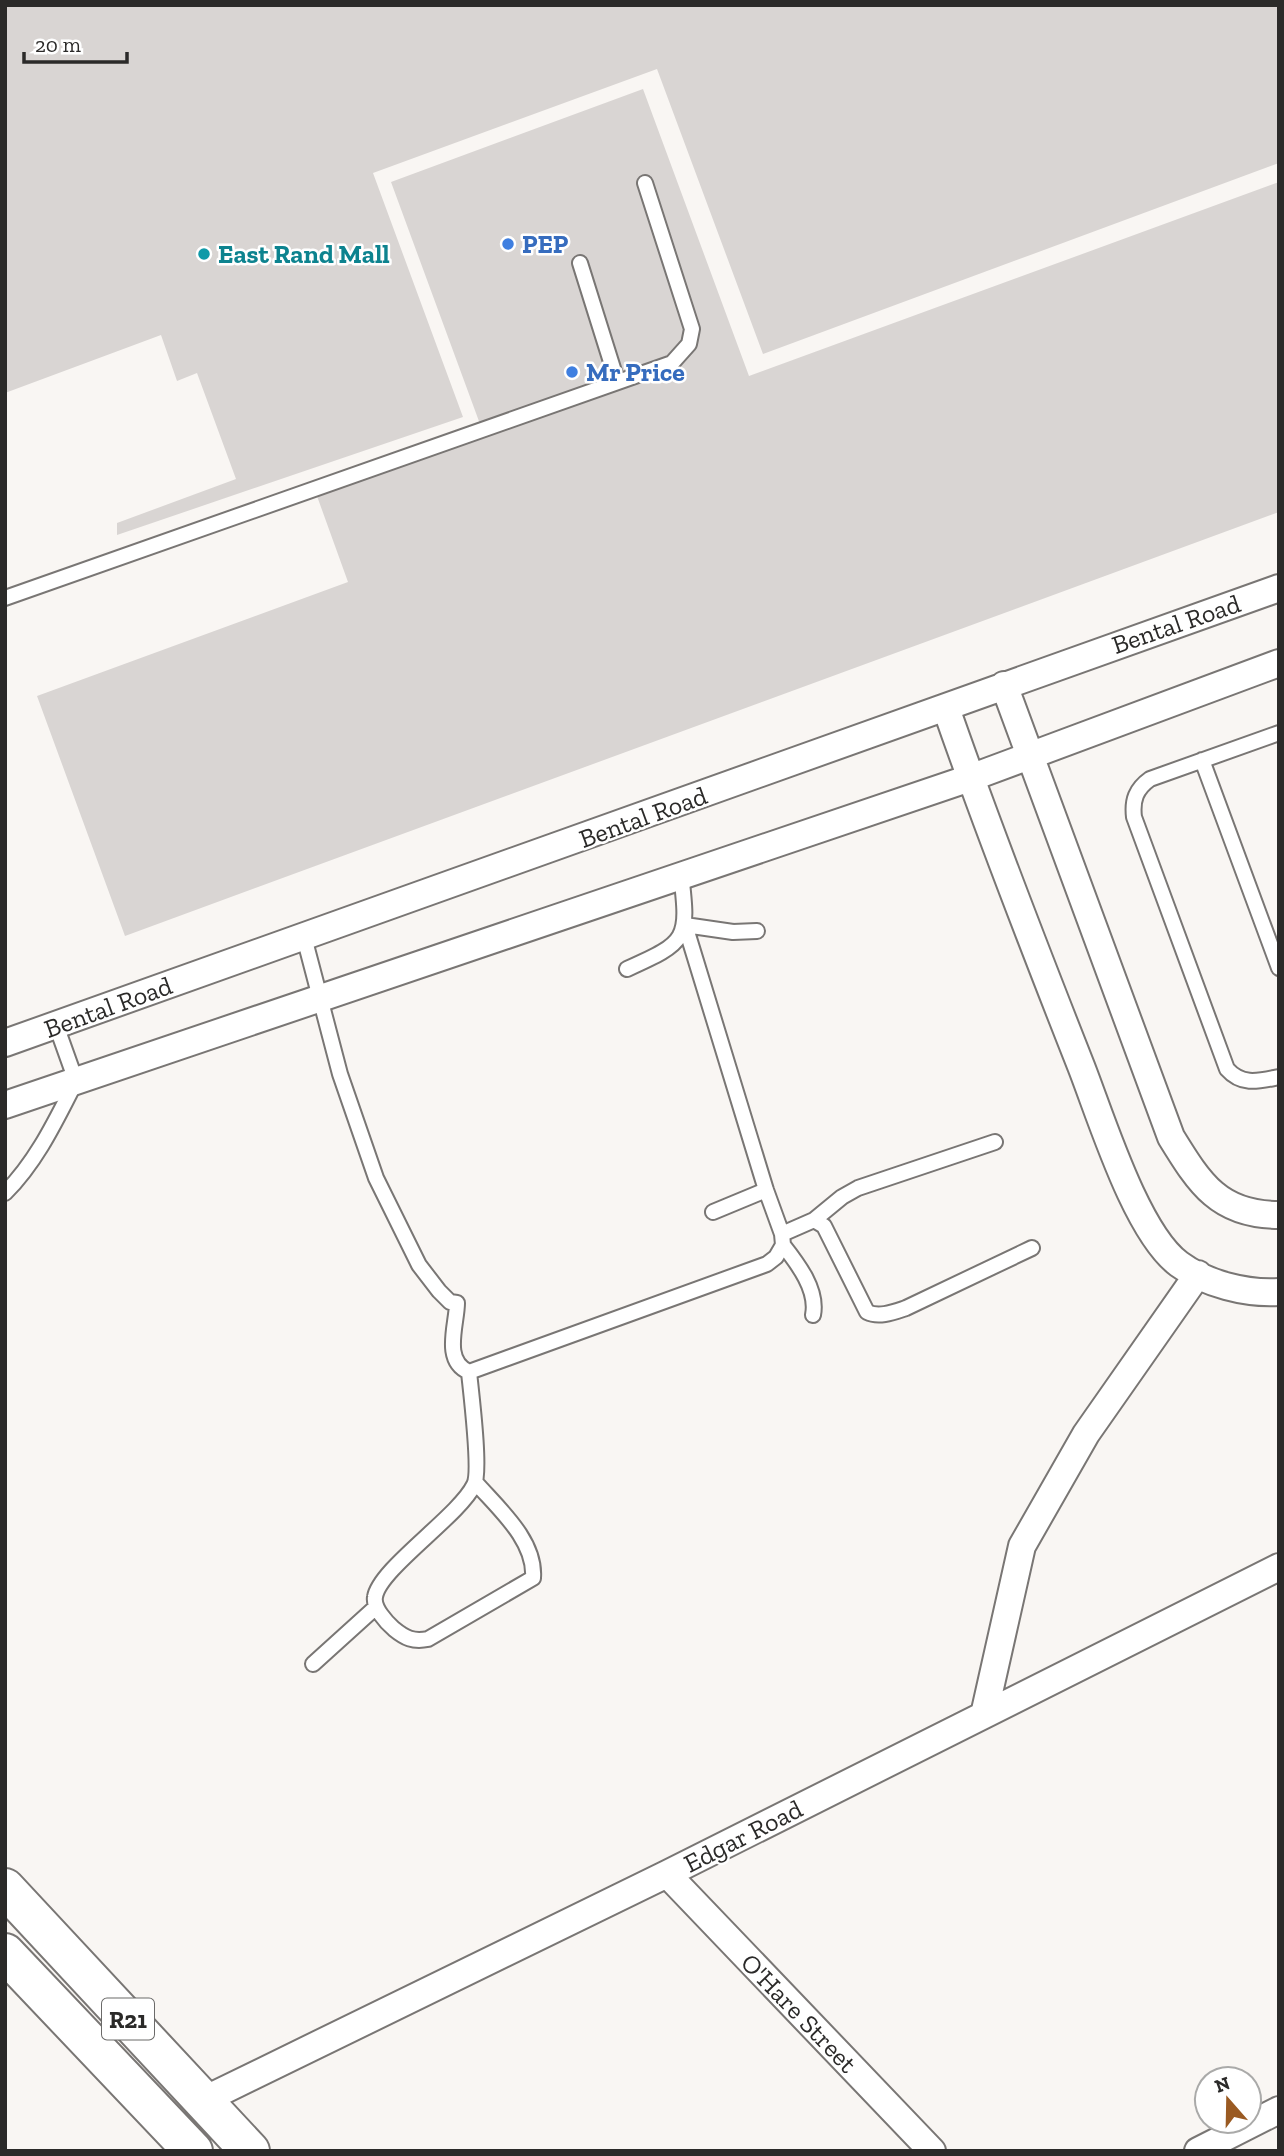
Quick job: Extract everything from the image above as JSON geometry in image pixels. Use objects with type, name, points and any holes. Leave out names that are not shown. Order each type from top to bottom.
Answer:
[{"type":"main road","name":"R21","points":[[5,1888],[250,2151]]},
{"type":"main road","name":"R21","points":[[5,1953],[193,2151]]},
{"type":"street","name":"Bental Road","points":[[5,1043],[1279,587]]},
{"type":"street","points":[[5,1105],[970,778],[1279,663]]},
{"type":"street","points":[[1004,685],[1171,1137],[1193,1172],[1223,1203],[1259,1215],[1279,1215]]},
{"type":"street","points":[[946,708],[970,778],[1131,1192],[1151,1232],[1178,1263],[1212,1282],[1258,1293],[1279,1292]]},
{"type":"street","points":[[984,1715],[1022,1546],[1086,1434],[1198,1274]]},
{"type":"street","name":"Edgar Road","points":[[204,2100],[667,1874],[1279,1567]]},
{"type":"street","name":"O'Hare Street","points":[[667,1874],[932,2151]]},
{"type":"street","points":[[1198,2151],[1279,2110]]},
{"type":"lane","points":[[5,598],[672,363],[689,344],[692,329],[645,183]]},
{"type":"lane","points":[[580,262],[617,382]]},
{"type":"lane","points":[[1279,733],[1157,776],[1142,784],[1132,803],[1133,817],[1227,1069],[1246,1081],[1279,1077]]},
{"type":"lane","points":[[1202,760],[1279,968]]},
{"type":"lane","points":[[681,874],[685,925],[766,1190],[783,1240],[807,1279],[815,1306],[813,1315]]},
{"type":"lane","points":[[685,925],[733,932],[757,931]]},
{"type":"lane","points":[[627,969],[673,947],[685,925]]},
{"type":"lane","points":[[304,937],[340,1074],[376,1178],[419,1265],[439,1291],[450,1302],[457,1303],[452,1346],[463,1370],[469,1372],[767,1264],[776,1257],[783,1240],[858,1188],[995,1142]]},
{"type":"lane","points":[[5,1193],[17,1181],[46,1139],[76,1081],[55,1025]]},
{"type":"lane","points":[[713,1212],[766,1190]]},
{"type":"lane","points":[[814,1220],[824,1226],[867,1312],[872,1315],[888,1314],[906,1308],[1032,1248]]},
{"type":"lane","points":[[469,1372],[476,1483],[457,1506],[387,1576],[375,1597],[376,1607],[392,1627],[409,1640],[428,1639],[533,1578],[532,1559],[527,1547],[505,1516],[476,1483]]},
{"type":"lane","points":[[313,1664],[376,1607]]},
{"type":"building","name":"East Rand Mall","points":[[5,5],[1279,5],[1279,163],[763,354],[657,69],[373,173],[463,417],[117,535],[117,523],[236,479],[197,373],[177,381],[161,335],[5,393]]},
{"type":"building","points":[[643,89],[749,376],[1279,182],[1279,512],[125,936],[37,696],[348,582],[313,485],[480,424],[391,182]]},
{"type":"place","name":"PEP","points":[[508,244]]},
{"type":"place","name":"East Rand Mall","points":[[204,254]]},
{"type":"place","name":"Mr Price","points":[[572,372]]}]
